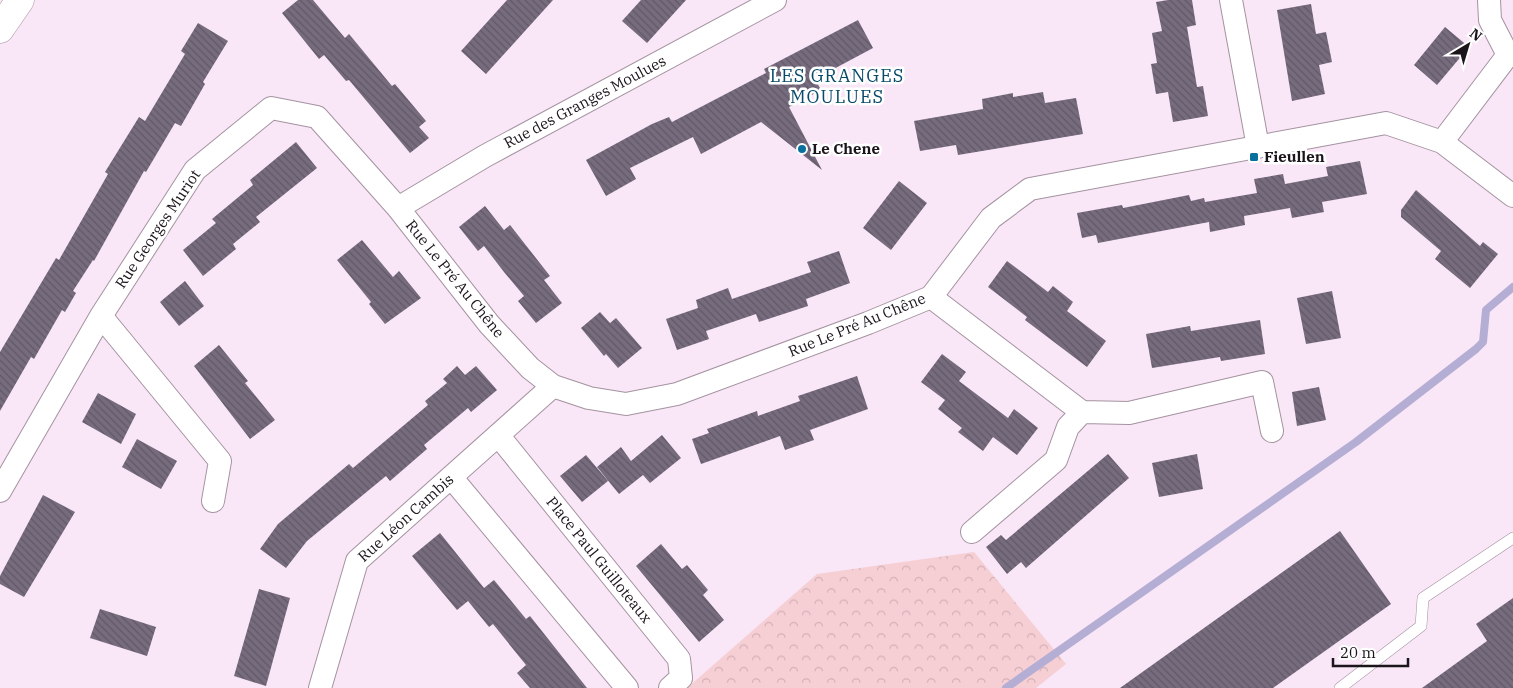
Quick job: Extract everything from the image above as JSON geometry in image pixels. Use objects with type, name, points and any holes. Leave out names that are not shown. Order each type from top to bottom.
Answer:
[{"type":"highway","points":[[0,29],[20,0]]},
{"type":"street","name":"Rue des Granges Moulues","points":[[398,208],[485,156],[775,0]]},
{"type":"street","points":[[1231,0],[1258,147]]},
{"type":"street","points":[[1442,142],[1508,55],[1490,20],[1489,0]]},
{"type":"street","name":"Rue Georges Muriot","points":[[0,491],[101,316],[195,170],[271,108],[316,117],[398,208]]},
{"type":"street","name":"Rue Le Pré Au Chêne","points":[[398,208],[489,324],[530,368],[553,386],[589,398],[626,404],[677,394],[868,323],[931,297],[991,218],[1030,189],[1386,123],[1442,142],[1513,196]]},
{"type":"street","points":[[931,297],[1082,412],[1129,413],[1262,382],[1272,431]]},
{"type":"street","points":[[101,316],[220,461],[214,501]]},
{"type":"street","name":"Rue Léon Cambis","points":[[320,688],[357,561],[553,386]]},
{"type":"street","points":[[972,532],[1056,460],[1068,427],[1082,412]]},
{"type":"street","name":"Place Paul Guilloteaux","points":[[498,435],[679,658],[681,678],[670,688]]},
{"type":"street","points":[[451,477],[627,688]]},
{"type":"lane","points":[[1340,688],[1422,626],[1423,598],[1513,538]]},
{"type":"green space","points":[[974,552],[1066,664],[1036,688],[687,688],[817,574]]},
{"type":"building","points":[[298,0],[313,0],[345,38],[349,34],[392,86],[395,84],[426,121],[419,127],[429,138],[410,153],[349,80],[346,81],[324,55],[319,59],[282,13]]},
{"type":"building","points":[[507,0],[553,0],[486,74],[461,51]]},
{"type":"building","points":[[641,0],[686,0],[647,43],[622,21]]},
{"type":"building","points":[[1192,0],[1196,25],[1187,27],[1197,87],[1203,86],[1208,116],[1173,122],[1168,92],[1156,94],[1151,64],[1157,63],[1152,33],[1162,31],[1156,2]]},
{"type":"building","points":[[1311,4],[1316,34],[1326,32],[1332,62],[1319,65],[1325,94],[1292,101],[1277,10]]},
{"type":"building","points":[[858,20],[873,48],[815,79],[821,90],[789,107],[822,170],[761,122],[701,154],[693,137],[630,168],[636,179],[606,196],[586,160],[652,124],[669,117],[672,122],[766,73],[764,69]]},
{"type":"building","points":[[198,23],[228,41],[203,82],[205,84],[181,126],[175,123],[146,172],[144,171],[94,261],[73,291],[76,293],[65,312],[62,310],[34,359],[31,357],[0,411],[0,352],[56,258],[59,260],[108,174],[105,172],[139,117],[145,121],[185,54],[181,51]]},
{"type":"building","points":[[1445,27],[1469,47],[1437,85],[1414,65]]},
{"type":"building","points":[[1043,92],[1045,103],[1076,98],[1083,134],[958,155],[956,145],[920,151],[914,121],[983,109],[982,99],[1013,93],[1013,97]]},
{"type":"building","points":[[296,142],[317,168],[256,217],[260,222],[233,244],[236,249],[203,276],[183,250],[216,223],[212,219],[253,185],[250,180]]},
{"type":"building","points":[[1360,161],[1367,194],[1322,202],[1324,212],[1292,218],[1290,208],[1244,216],[1245,225],[1210,232],[1209,222],[1098,243],[1096,235],[1082,238],[1077,213],[1122,205],[1123,208],[1189,195],[1191,201],[1204,198],[1205,202],[1257,193],[1254,179],[1283,174],[1285,184],[1328,176],[1326,167]]},
{"type":"building","points":[[899,181],[927,203],[891,250],[863,228]]},
{"type":"building","points":[[1416,190],[1480,246],[1483,242],[1498,254],[1470,288],[1435,259],[1441,251],[1401,217],[1401,210]]},
{"type":"building","points":[[485,206],[504,230],[510,225],[550,276],[544,280],[562,303],[536,323],[518,301],[524,296],[484,246],[478,251],[459,227]]},
{"type":"building","points":[[362,240],[393,277],[399,271],[421,298],[385,324],[369,304],[371,302],[337,260]]},
{"type":"building","points":[[839,251],[850,283],[806,299],[808,306],[759,322],[756,314],[706,331],[709,339],[677,350],[666,319],[698,308],[696,300],[728,288],[732,299],[811,272],[807,262]]},
{"type":"building","points":[[1007,261],[1048,292],[1053,286],[1073,302],[1067,311],[1106,341],[1087,367],[1025,320],[1027,317],[988,287]]},
{"type":"building","points":[[185,281],[204,306],[179,326],[160,302]]},
{"type":"building","points":[[1332,291],[1341,338],[1306,344],[1297,298]]},
{"type":"building","points":[[600,312],[610,323],[616,318],[642,348],[618,368],[606,354],[604,356],[581,328]]},
{"type":"building","points":[[1260,320],[1265,354],[1221,361],[1220,357],[1152,368],[1146,334],[1190,326],[1191,331]]},
{"type":"building","points":[[219,345],[248,381],[245,383],[275,420],[250,439],[194,366]]},
{"type":"building","points":[[942,354],[966,372],[959,381],[1008,418],[1014,409],[1038,428],[1017,455],[993,437],[983,451],[958,432],[962,428],[938,409],[945,400],[921,382]]},
{"type":"building","points":[[457,366],[465,375],[476,366],[497,390],[471,412],[468,408],[424,445],[427,449],[390,481],[386,476],[307,541],[286,568],[260,549],[278,524],[349,464],[353,468],[428,405],[425,401],[447,383],[443,379]]},
{"type":"building","points":[[857,376],[868,409],[810,430],[814,440],[785,450],[780,436],[701,464],[692,439],[709,433],[707,429],[757,411],[758,416],[800,401],[798,396]]},
{"type":"building","points":[[1319,387],[1326,420],[1297,426],[1292,392]]},
{"type":"building","points":[[98,393],[136,414],[121,444],[82,422]]},
{"type":"building","points":[[662,435],[681,458],[650,483],[643,475],[619,494],[597,467],[621,447],[631,461]]},
{"type":"building","points":[[137,439],[177,461],[161,489],[122,467]]},
{"type":"building","points":[[1108,454],[1129,478],[1026,568],[1021,562],[1007,574],[986,547],[1001,535],[1006,540]]},
{"type":"building","points":[[1197,454],[1203,489],[1159,497],[1152,463]]},
{"type":"building","points":[[586,455],[608,481],[582,502],[560,476]]},
{"type":"building","points":[[43,495],[75,512],[24,597],[0,584],[0,576]]},
{"type":"building","points":[[1340,531],[1391,604],[1273,688],[1120,688]]},
{"type":"building","points":[[440,533],[484,588],[494,580],[526,619],[530,616],[587,688],[530,688],[517,673],[526,665],[493,624],[489,627],[468,601],[457,610],[412,556]]},
{"type":"building","points":[[661,544],[682,569],[687,565],[708,590],[703,595],[724,620],[699,642],[636,566]]},
{"type":"building","points":[[259,589],[290,598],[266,686],[234,676]]},
{"type":"building","points":[[1513,598],[1513,688],[1422,688],[1487,641],[1476,624]]},
{"type":"building","points":[[100,609],[156,627],[147,656],[90,638]]},
{"type":"waterway","points":[[1006,688],[1356,442],[1476,349],[1483,342],[1486,310],[1513,287]]},
{"type":"place","name":"Le Chene","points":[[802,149]]},
{"type":"place","name":"Fieullen","points":[[1254,157]]},
{"type":"district","name":"LES GRANGES MOULUES","points":[[837,86]]}]
